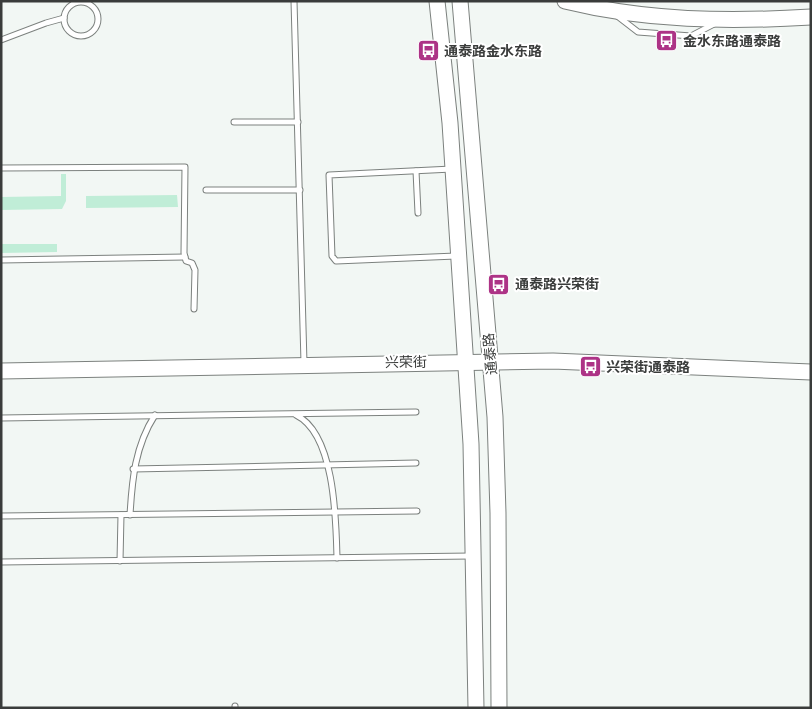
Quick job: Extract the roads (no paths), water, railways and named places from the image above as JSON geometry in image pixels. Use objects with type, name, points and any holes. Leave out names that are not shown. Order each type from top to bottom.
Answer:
[{"type":"street","name":"通泰路","points":[[437,1],[453,169],[466,362],[474,556],[476,708]]},
{"type":"street","name":"通泰路","points":[[460,1],[490,362],[498,513],[499,708]]},
{"type":"street","points":[[565,1],[660,17],[723,20],[811,17]]},
{"type":"street","name":"兴荣街","points":[[1,371],[304,364],[553,361],[811,372]]},
{"type":"lane","points":[[294,1],[304,364]]},
{"type":"lane","points":[[81,2],[92,6],[97,14],[98,23],[92,32],[83,36],[74,34],[66,28],[64,18],[70,6],[81,2]]},
{"type":"lane","points":[[1,40],[46,22],[64,18]]},
{"type":"lane","points":[[234,122],[298,122]]},
{"type":"lane","points":[[1,168],[185,167],[185,257],[186,261],[194,265],[195,270],[194,309]]},
{"type":"lane","points":[[453,169],[329,175],[332,256],[336,261],[459,256]]},
{"type":"lane","points":[[416,171],[418,213]]},
{"type":"lane","points":[[206,190],[300,190]]},
{"type":"lane","points":[[1,260],[185,257]]},
{"type":"lane","points":[[1,418],[416,412]]},
{"type":"lane","points":[[294,414],[304,419],[311,428],[333,486],[336,512],[337,558]]},
{"type":"lane","points":[[130,515],[133,470],[144,435],[155,416]]},
{"type":"lane","points":[[133,470],[416,463]]},
{"type":"lane","points":[[1,516],[417,511]]},
{"type":"lane","points":[[120,561],[121,515]]},
{"type":"lane","points":[[1,562],[474,556]]},
{"type":"place","name":"金水东路通泰路","points":[[667,41]]},
{"type":"place","name":"通泰路金水东路","points":[[428,51]]},
{"type":"place","name":"通泰路兴荣街","points":[[499,284]]},
{"type":"place","name":"兴荣街通泰路","points":[[590,367]]}]
